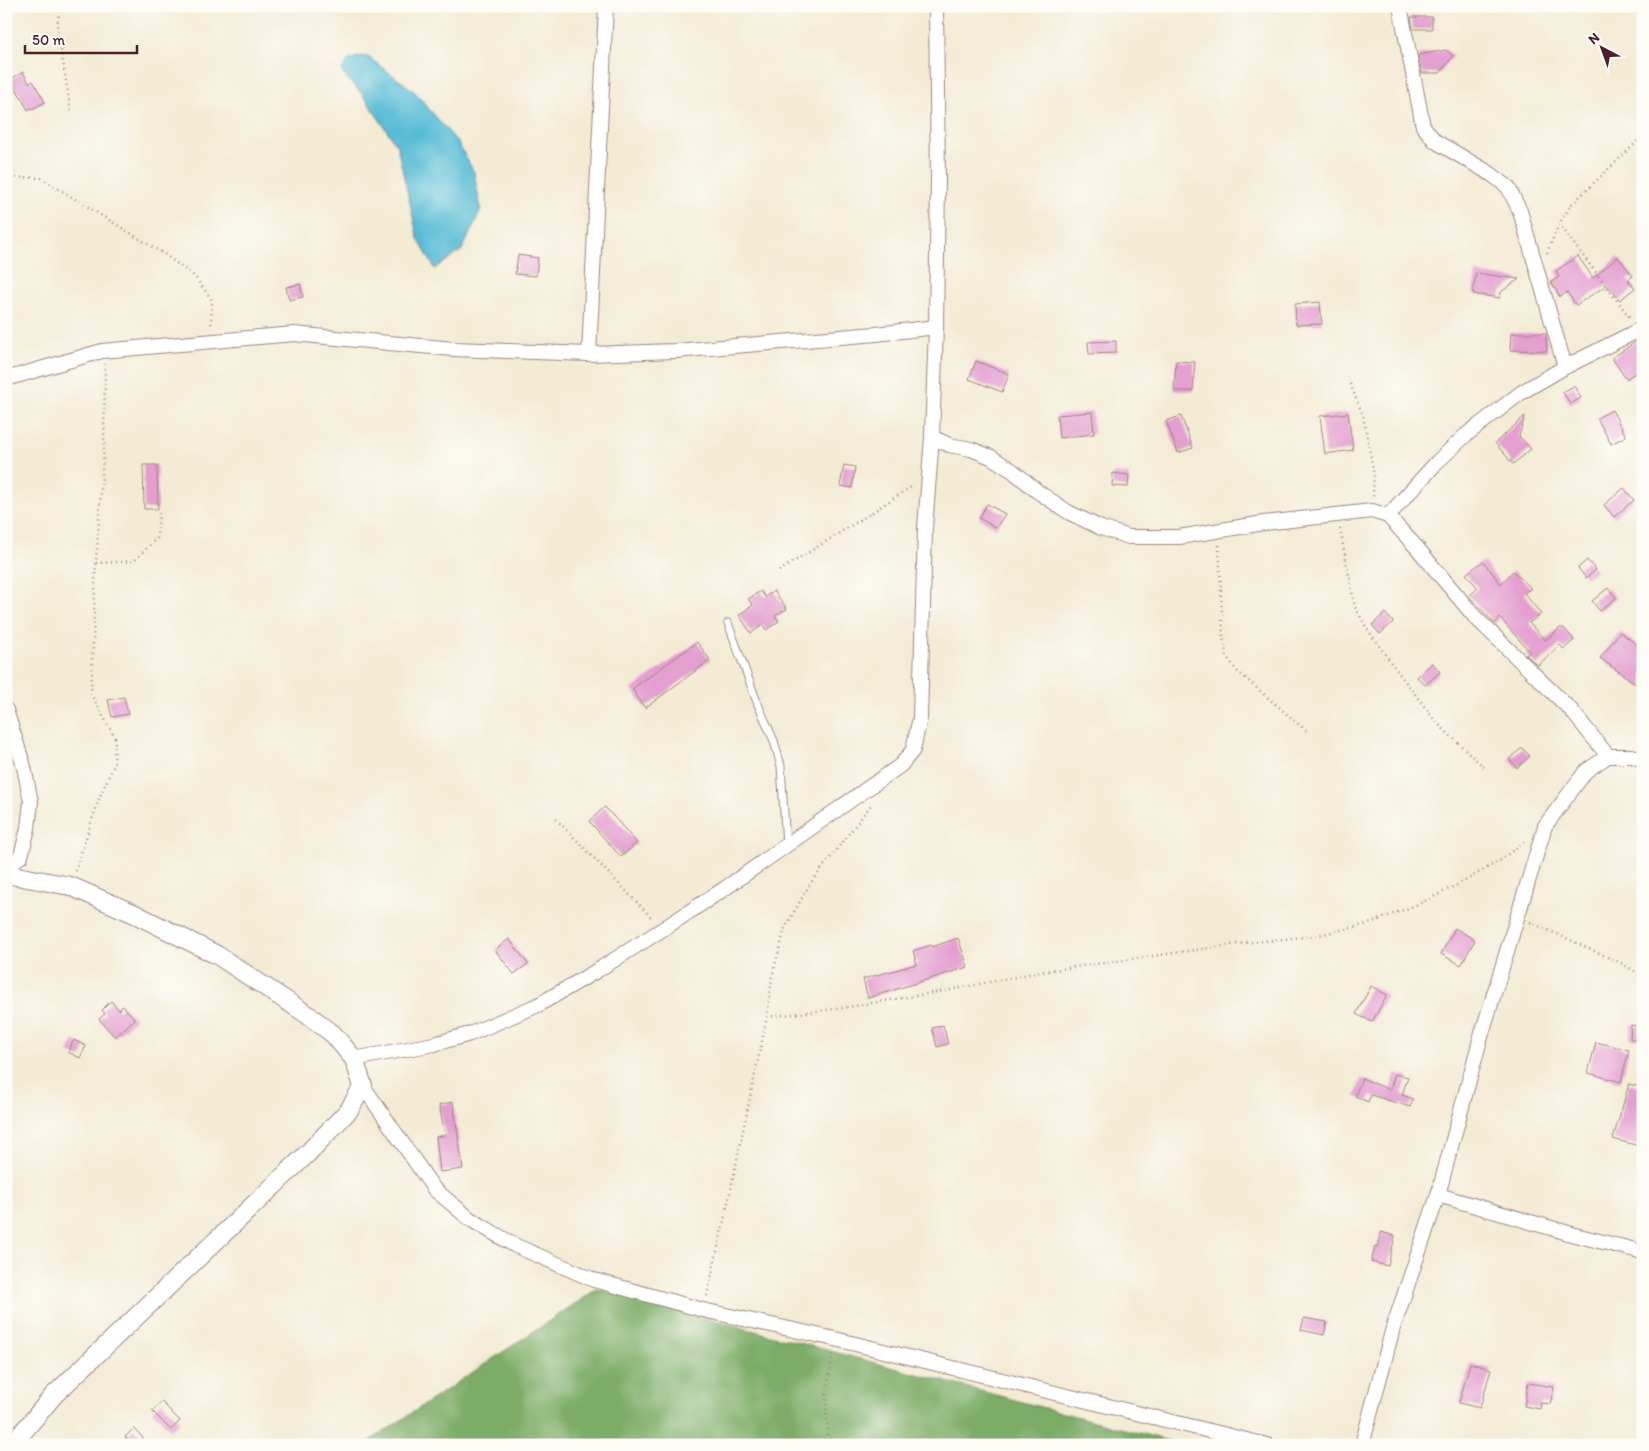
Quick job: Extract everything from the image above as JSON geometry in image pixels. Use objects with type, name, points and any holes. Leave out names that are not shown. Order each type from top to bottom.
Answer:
[{"type":"street","points":[[589,354],[606,6]]},
{"type":"street","points":[[354,1059],[434,1044],[470,1034],[538,1005],[663,929],[901,765],[913,750],[920,718],[925,528],[930,474],[936,327],[938,180],[936,6]]},
{"type":"street","points":[[1400,6],[1423,126],[1435,141],[1492,174],[1508,187],[1520,210],[1565,367]]},
{"type":"street","points":[[6,379],[102,351],[294,334],[453,349],[589,354],[674,351],[936,327]]},
{"type":"street","points":[[1388,516],[1438,461],[1466,435],[1522,392],[1565,367],[1641,329]]},
{"type":"street","points":[[932,437],[949,445],[971,449],[991,458],[1013,471],[1037,491],[1068,512],[1101,528],[1129,536],[1179,537],[1264,523],[1372,511],[1388,516],[1475,617],[1571,710],[1608,756]]},
{"type":"street","points":[[6,710],[24,767],[31,802],[28,828],[21,856],[6,867]]},
{"type":"street","points":[[1362,1445],[1393,1328],[1438,1195],[1480,1040],[1545,826],[1586,771],[1608,756],[1632,756],[1643,760]]},
{"type":"street","points":[[6,874],[70,886],[135,914],[217,955],[320,1024],[333,1034],[354,1059],[363,1086],[434,1189],[470,1218],[514,1245],[594,1280],[703,1310],[835,1339],[1267,1445]]},
{"type":"street","points":[[12,1445],[54,1395],[307,1154],[349,1110],[363,1086]]},
{"type":"street","points":[[1438,1195],[1575,1235],[1643,1252]]},
{"type":"lane","points":[[728,622],[757,702],[774,741],[781,766],[786,845]]},
{"type":"path","points":[[61,6],[57,24],[71,114]]},
{"type":"path","points":[[1540,276],[1559,224],[1572,204],[1643,136]]},
{"type":"path","points":[[6,178],[41,178],[164,254],[194,276],[212,300],[211,341]]},
{"type":"path","points":[[1559,224],[1641,329]]},
{"type":"path","points":[[70,886],[100,796],[114,765],[115,738],[91,694],[96,563],[104,446],[105,360]]},
{"type":"path","points":[[1350,384],[1363,415],[1370,445],[1374,474],[1372,511]]},
{"type":"path","points":[[779,571],[868,516],[930,474]]},
{"type":"path","points":[[96,563],[134,561],[157,538],[159,514]]},
{"type":"path","points":[[1337,515],[1355,607],[1368,630],[1437,723],[1486,768]]},
{"type":"path","points":[[1218,531],[1223,638],[1227,657],[1237,671],[1309,733]]},
{"type":"path","points":[[703,1310],[767,1017],[772,976],[786,928],[810,884],[872,804]]},
{"type":"path","points":[[556,819],[663,929]]},
{"type":"path","points":[[767,1017],[842,1008],[950,990],[1039,972],[1226,946],[1314,936],[1368,924],[1421,903],[1465,881],[1499,861],[1545,826]]},
{"type":"path","points":[[1517,916],[1621,963],[1643,976]]},
{"type":"path","points":[[828,1445],[826,1396],[835,1339]]},
{"type":"green space","points":[[597,1289],[1184,1445],[364,1445]]},
{"type":"water","points":[[360,56],[368,57],[414,91],[458,143],[474,172],[481,210],[462,250],[435,269],[418,239],[397,146],[363,95],[343,74],[342,69],[349,60]]},
{"type":"building","points":[[1411,17],[1432,17],[1432,29],[1413,29]]},
{"type":"building","points":[[1446,50],[1453,56],[1440,73],[1422,73],[1418,55]]},
{"type":"building","points":[[23,72],[29,83],[33,81],[45,102],[28,110],[11,79]]},
{"type":"building","points":[[518,255],[538,258],[536,276],[515,274]]},
{"type":"building","points":[[1578,256],[1593,278],[1618,257],[1633,276],[1628,280],[1635,288],[1620,300],[1607,285],[1576,305],[1567,292],[1560,297],[1551,282],[1559,277],[1556,271]]},
{"type":"building","points":[[1476,273],[1519,279],[1501,292],[1500,298],[1473,294]]},
{"type":"building","points":[[300,284],[303,297],[289,300],[286,287]]},
{"type":"building","points":[[1320,302],[1322,324],[1296,325],[1295,304]]},
{"type":"building","points":[[1511,333],[1546,333],[1547,351],[1510,350]]},
{"type":"building","points":[[1116,341],[1116,353],[1089,354],[1088,342]]},
{"type":"building","points":[[1637,341],[1643,350],[1643,368],[1626,379],[1612,358]]},
{"type":"building","points":[[976,361],[1009,374],[1002,392],[969,379]]},
{"type":"building","points":[[1176,361],[1195,362],[1193,391],[1174,391]]},
{"type":"building","points":[[1574,386],[1581,398],[1570,404],[1563,392]]},
{"type":"building","points":[[1612,410],[1626,436],[1611,444],[1597,418]]},
{"type":"building","points":[[1092,412],[1094,434],[1059,438],[1057,415]]},
{"type":"building","points":[[1348,413],[1353,450],[1325,454],[1320,416]]},
{"type":"building","points":[[1181,416],[1193,448],[1178,453],[1166,421]]},
{"type":"building","points":[[1525,416],[1519,436],[1531,449],[1513,464],[1495,443]]},
{"type":"building","points":[[143,465],[157,465],[158,509],[144,509]]},
{"type":"building","points":[[844,465],[855,467],[852,488],[840,486]]},
{"type":"building","points":[[1113,473],[1129,475],[1128,487],[1112,486]]},
{"type":"building","points":[[1624,488],[1634,500],[1614,517],[1604,505]]},
{"type":"building","points":[[987,504],[1005,514],[996,528],[979,518]]},
{"type":"building","points":[[1587,560],[1596,570],[1586,578],[1578,568]]},
{"type":"building","points":[[1483,561],[1501,584],[1513,571],[1531,588],[1524,593],[1541,614],[1529,623],[1545,640],[1560,628],[1564,628],[1574,640],[1564,649],[1560,645],[1538,665],[1526,655],[1530,652],[1500,618],[1495,624],[1469,596],[1478,588],[1466,574]]},
{"type":"building","points":[[1608,588],[1616,598],[1600,611],[1592,601]]},
{"type":"building","points":[[761,591],[765,597],[774,591],[787,609],[775,616],[779,621],[766,630],[763,625],[751,633],[739,615],[753,605],[748,599]]},
{"type":"building","points":[[1385,613],[1393,622],[1380,634],[1372,625]]},
{"type":"building","points":[[1620,632],[1643,649],[1643,689],[1600,658]]},
{"type":"building","points":[[697,642],[710,660],[645,708],[632,689]]},
{"type":"building","points":[[1432,663],[1440,672],[1425,685],[1417,677]]},
{"type":"building","points":[[124,697],[128,714],[112,717],[108,700]]},
{"type":"building","points":[[1522,748],[1530,756],[1517,768],[1509,759]]},
{"type":"building","points":[[605,807],[637,843],[621,857],[589,821]]},
{"type":"building","points":[[1455,928],[1475,940],[1461,965],[1441,954]]},
{"type":"building","points":[[958,938],[968,967],[868,998],[863,979],[917,964],[913,951]]},
{"type":"building","points":[[509,939],[528,964],[514,974],[495,950]]},
{"type":"building","points":[[1371,986],[1387,995],[1372,1022],[1356,1014]]},
{"type":"building","points":[[111,1001],[119,1010],[123,1006],[135,1019],[115,1037],[99,1019],[105,1014],[102,1010]]},
{"type":"building","points":[[943,1025],[948,1044],[937,1047],[932,1028]]},
{"type":"building","points":[[1631,1025],[1643,1027],[1641,1040],[1630,1039]]},
{"type":"building","points":[[74,1040],[86,1046],[80,1058],[68,1052]]},
{"type":"building","points":[[1596,1042],[1629,1050],[1621,1082],[1588,1073]]},
{"type":"building","points":[[1395,1074],[1408,1077],[1402,1095],[1413,1099],[1410,1107],[1371,1095],[1368,1102],[1355,1096],[1362,1078],[1390,1090]]},
{"type":"building","points":[[1629,1084],[1643,1088],[1643,1147],[1613,1139]]},
{"type":"building","points":[[453,1102],[463,1169],[440,1172],[436,1137],[445,1135],[439,1105]]},
{"type":"building","points":[[1381,1232],[1395,1236],[1388,1266],[1371,1262]]},
{"type":"building","points":[[1304,1318],[1327,1322],[1324,1335],[1301,1330]]},
{"type":"building","points":[[1470,1363],[1491,1369],[1480,1408],[1459,1403]]},
{"type":"building","points":[[1528,1383],[1554,1387],[1550,1404],[1541,1403],[1540,1409],[1524,1406]]},
{"type":"building","points":[[162,1402],[180,1421],[171,1430],[152,1411]]},
{"type":"building","points":[[134,1428],[149,1445],[132,1445],[125,1437]]}]
